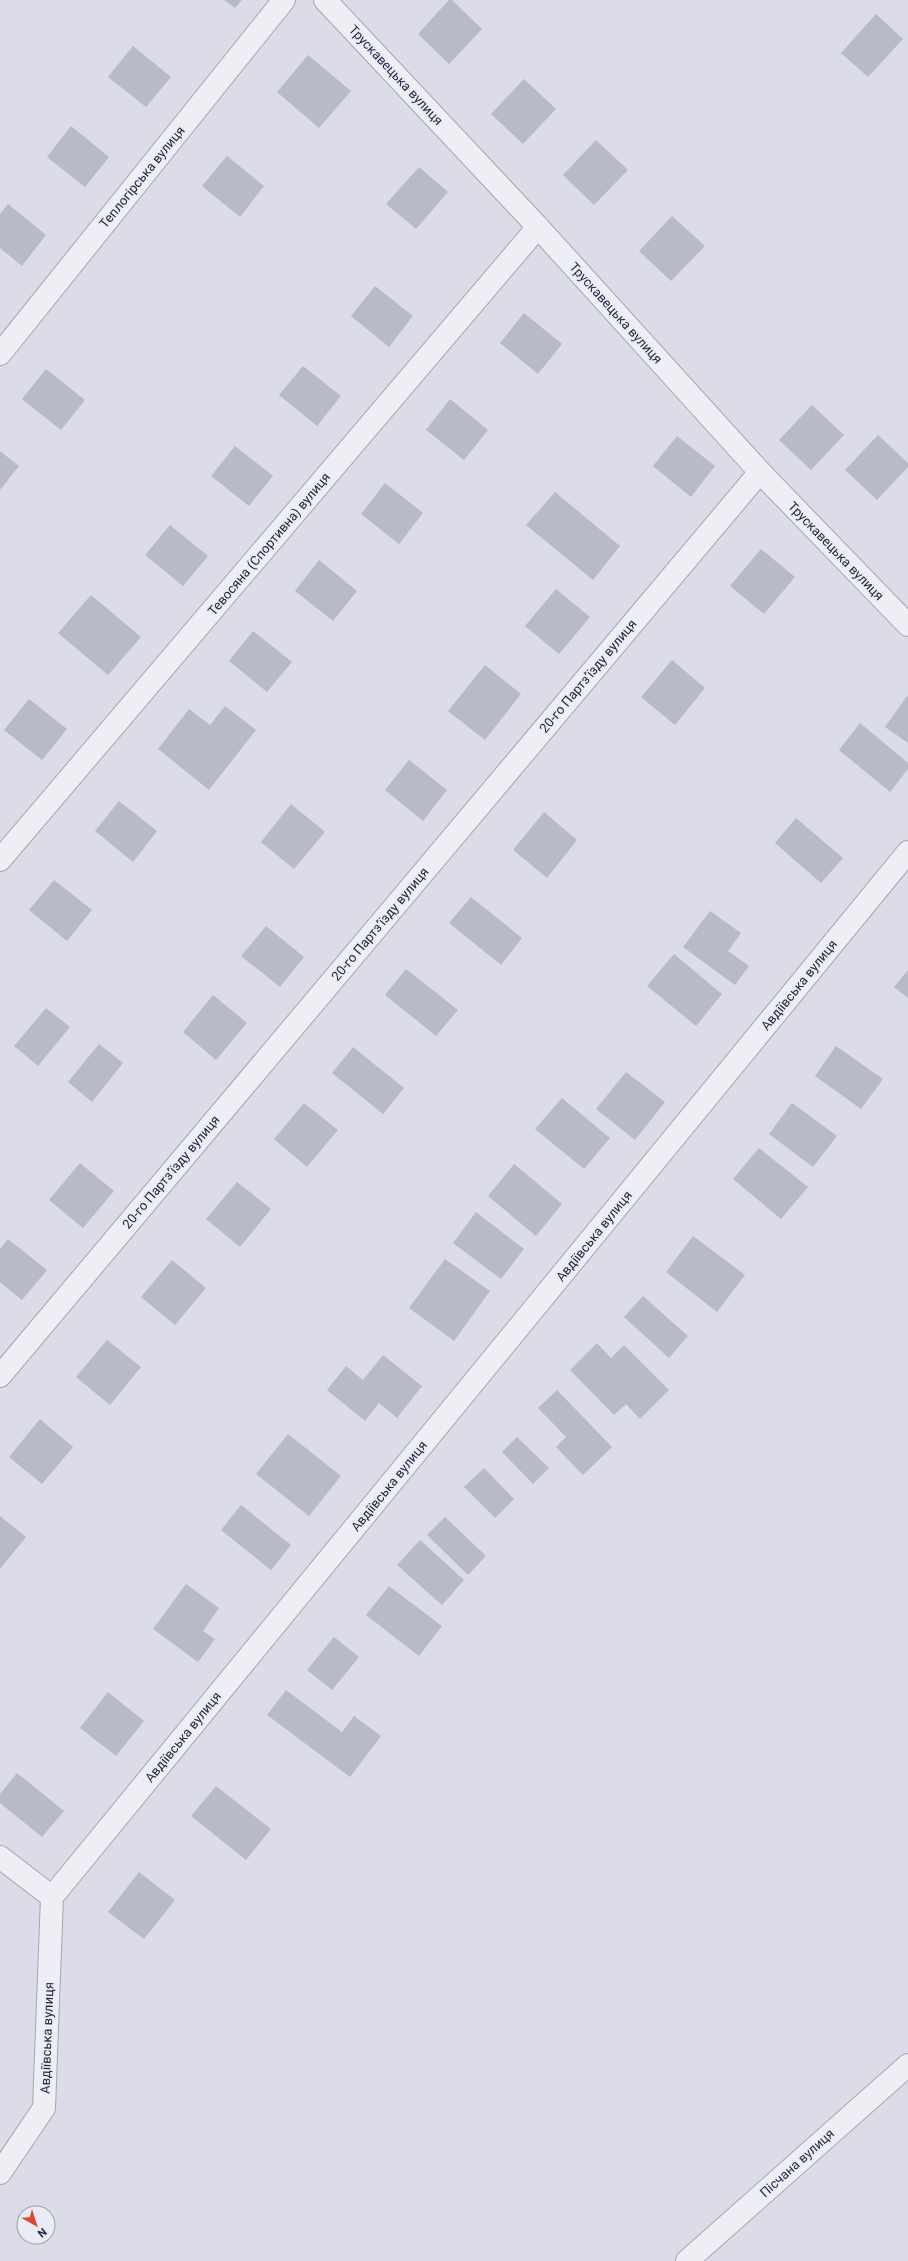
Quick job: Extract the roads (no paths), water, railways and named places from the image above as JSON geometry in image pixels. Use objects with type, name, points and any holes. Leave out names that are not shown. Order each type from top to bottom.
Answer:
[{"type":"street","name":"Теплогірська вулиця","points":[[0,354],[284,0]]},
{"type":"street","name":"Трускавецька вулиця","points":[[325,0],[538,228],[760,472],[908,625]]},
{"type":"street","name":"Тевосяна (Спортивна) вулиця","points":[[0,860],[538,228]]},
{"type":"street","name":"20-го Партз’їзду вулиця","points":[[0,1376],[760,472]]},
{"type":"street","name":"Авдіївська вулиця","points":[[0,2172],[44,2108],[52,1897],[908,852]]},
{"type":"street","points":[[0,1857],[52,1897]]},
{"type":"street","name":"Пiсчана вулиця","points":[[687,2261],[908,2065]]}]
